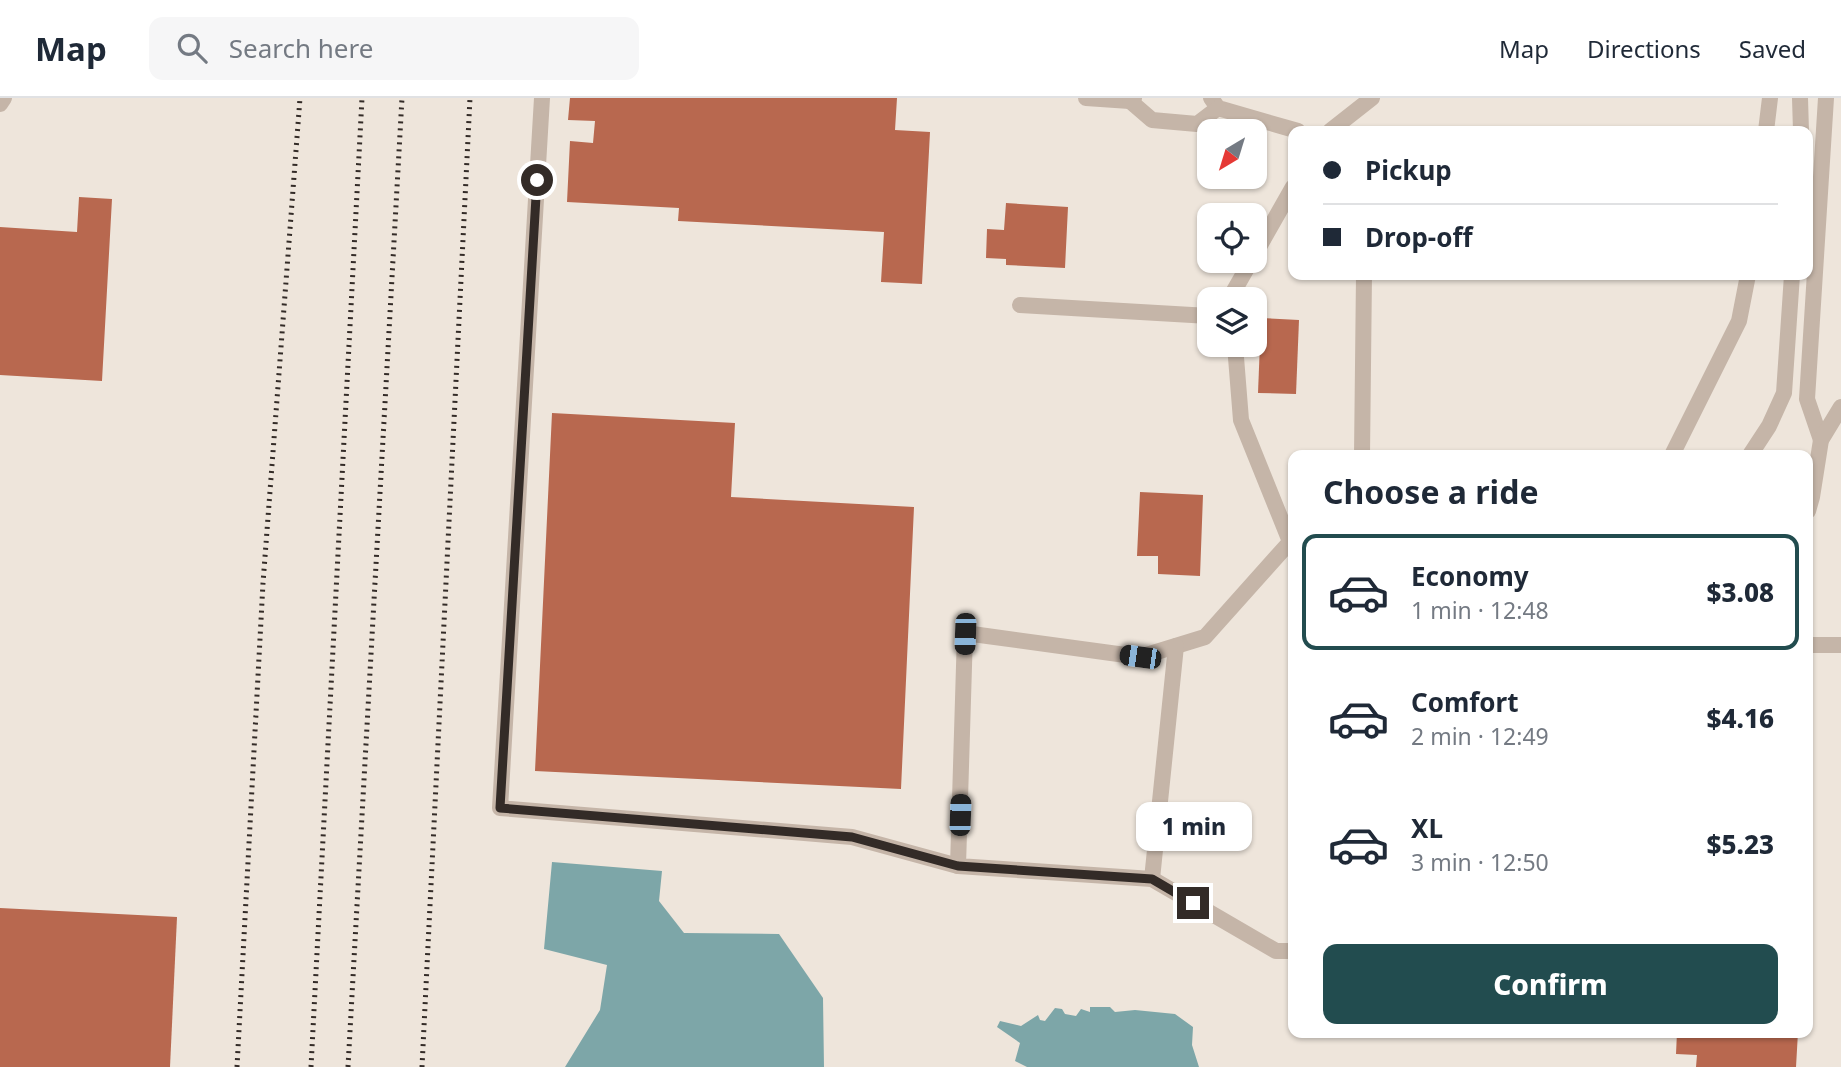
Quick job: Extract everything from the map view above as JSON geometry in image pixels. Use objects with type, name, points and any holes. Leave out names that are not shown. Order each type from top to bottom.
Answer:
[{"type":"lane","points":[[0,104],[4,98]]},
{"type":"lane","points":[[542,98],[500,808],[852,837],[958,866],[1152,879],[1276,951],[1288,951]]},
{"type":"lane","points":[[1086,98],[1132,99],[1152,120],[1197,124],[1214,103],[1288,128]]},
{"type":"lane","points":[[1336,126],[1372,98]]},
{"type":"lane","points":[[1767,126],[1770,98]]},
{"type":"lane","points":[[1800,98],[1801,126]]},
{"type":"lane","points":[[1821,440],[1807,399],[1826,98]]},
{"type":"lane","points":[[1267,233],[1288,196]]},
{"type":"lane","points":[[1362,450],[1364,280]]},
{"type":"lane","points":[[1674,450],[1739,321],[1747,280]]},
{"type":"lane","points":[[1753,450],[1769,426],[1784,393],[1792,280]]},
{"type":"lane","points":[[1020,305],[1197,315]]},
{"type":"lane","points":[[1236,357],[1241,420],[1288,535]]},
{"type":"lane","points":[[1813,491],[1821,440],[1841,407]]},
{"type":"lane","points":[[958,866],[965,634],[1140,657],[1205,637],[1288,549]]},
{"type":"lane","points":[[1813,645],[1841,645]]},
{"type":"lane","points":[[1152,879],[1177,646]]},
{"type":"water","points":[[552,862],[662,871],[659,901],[684,933],[779,934],[823,998],[824,1067],[565,1067],[600,1010],[607,965],[544,949]]},
{"type":"water","points":[[1090,1007],[1110,1007],[1115,1012],[1135,1010],[1175,1014],[1193,1027],[1192,1045],[1199,1067],[1027,1067],[1015,1061],[1020,1043],[997,1027],[1000,1021],[1021,1026],[1038,1015],[1040,1020],[1045,1021],[1055,1008],[1076,1016],[1081,1009],[1090,1012]]},
{"type":"building","points":[[570,98],[897,98],[895,130],[930,132],[922,284],[881,282],[884,232],[678,221],[679,208],[567,202],[570,141],[593,143],[595,121],[568,120]]},
{"type":"building","points":[[79,197],[112,199],[102,381],[0,375],[0,227],[77,232]]},
{"type":"building","points":[[1006,203],[1068,207],[1065,268],[1006,265],[1006,259],[986,258],[987,229],[1004,230]]},
{"type":"building","points":[[1267,318],[1299,320],[1296,394],[1258,393],[1259,357],[1267,357]]},
{"type":"building","points":[[552,413],[735,423],[731,497],[914,507],[901,789],[535,771]]},
{"type":"building","points":[[1140,492],[1203,495],[1200,576],[1158,574],[1158,556],[1137,556]]},
{"type":"building","points":[[0,908],[177,917],[170,1067],[0,1067]]},
{"type":"building","points":[[1677,1038],[1798,1038],[1796,1067],[1696,1067],[1697,1055],[1676,1054]]},
{"type":"railway","points":[[237,1067],[263,583],[300,98]]},
{"type":"railway","points":[[311,1067],[362,98]]},
{"type":"railway","points":[[348,1067],[402,98]]},
{"type":"railway","points":[[422,1067],[470,98]]},
{"type":"route","points":[[537,180],[500,808],[852,837],[958,866],[1152,879],[1193,903]]}]
